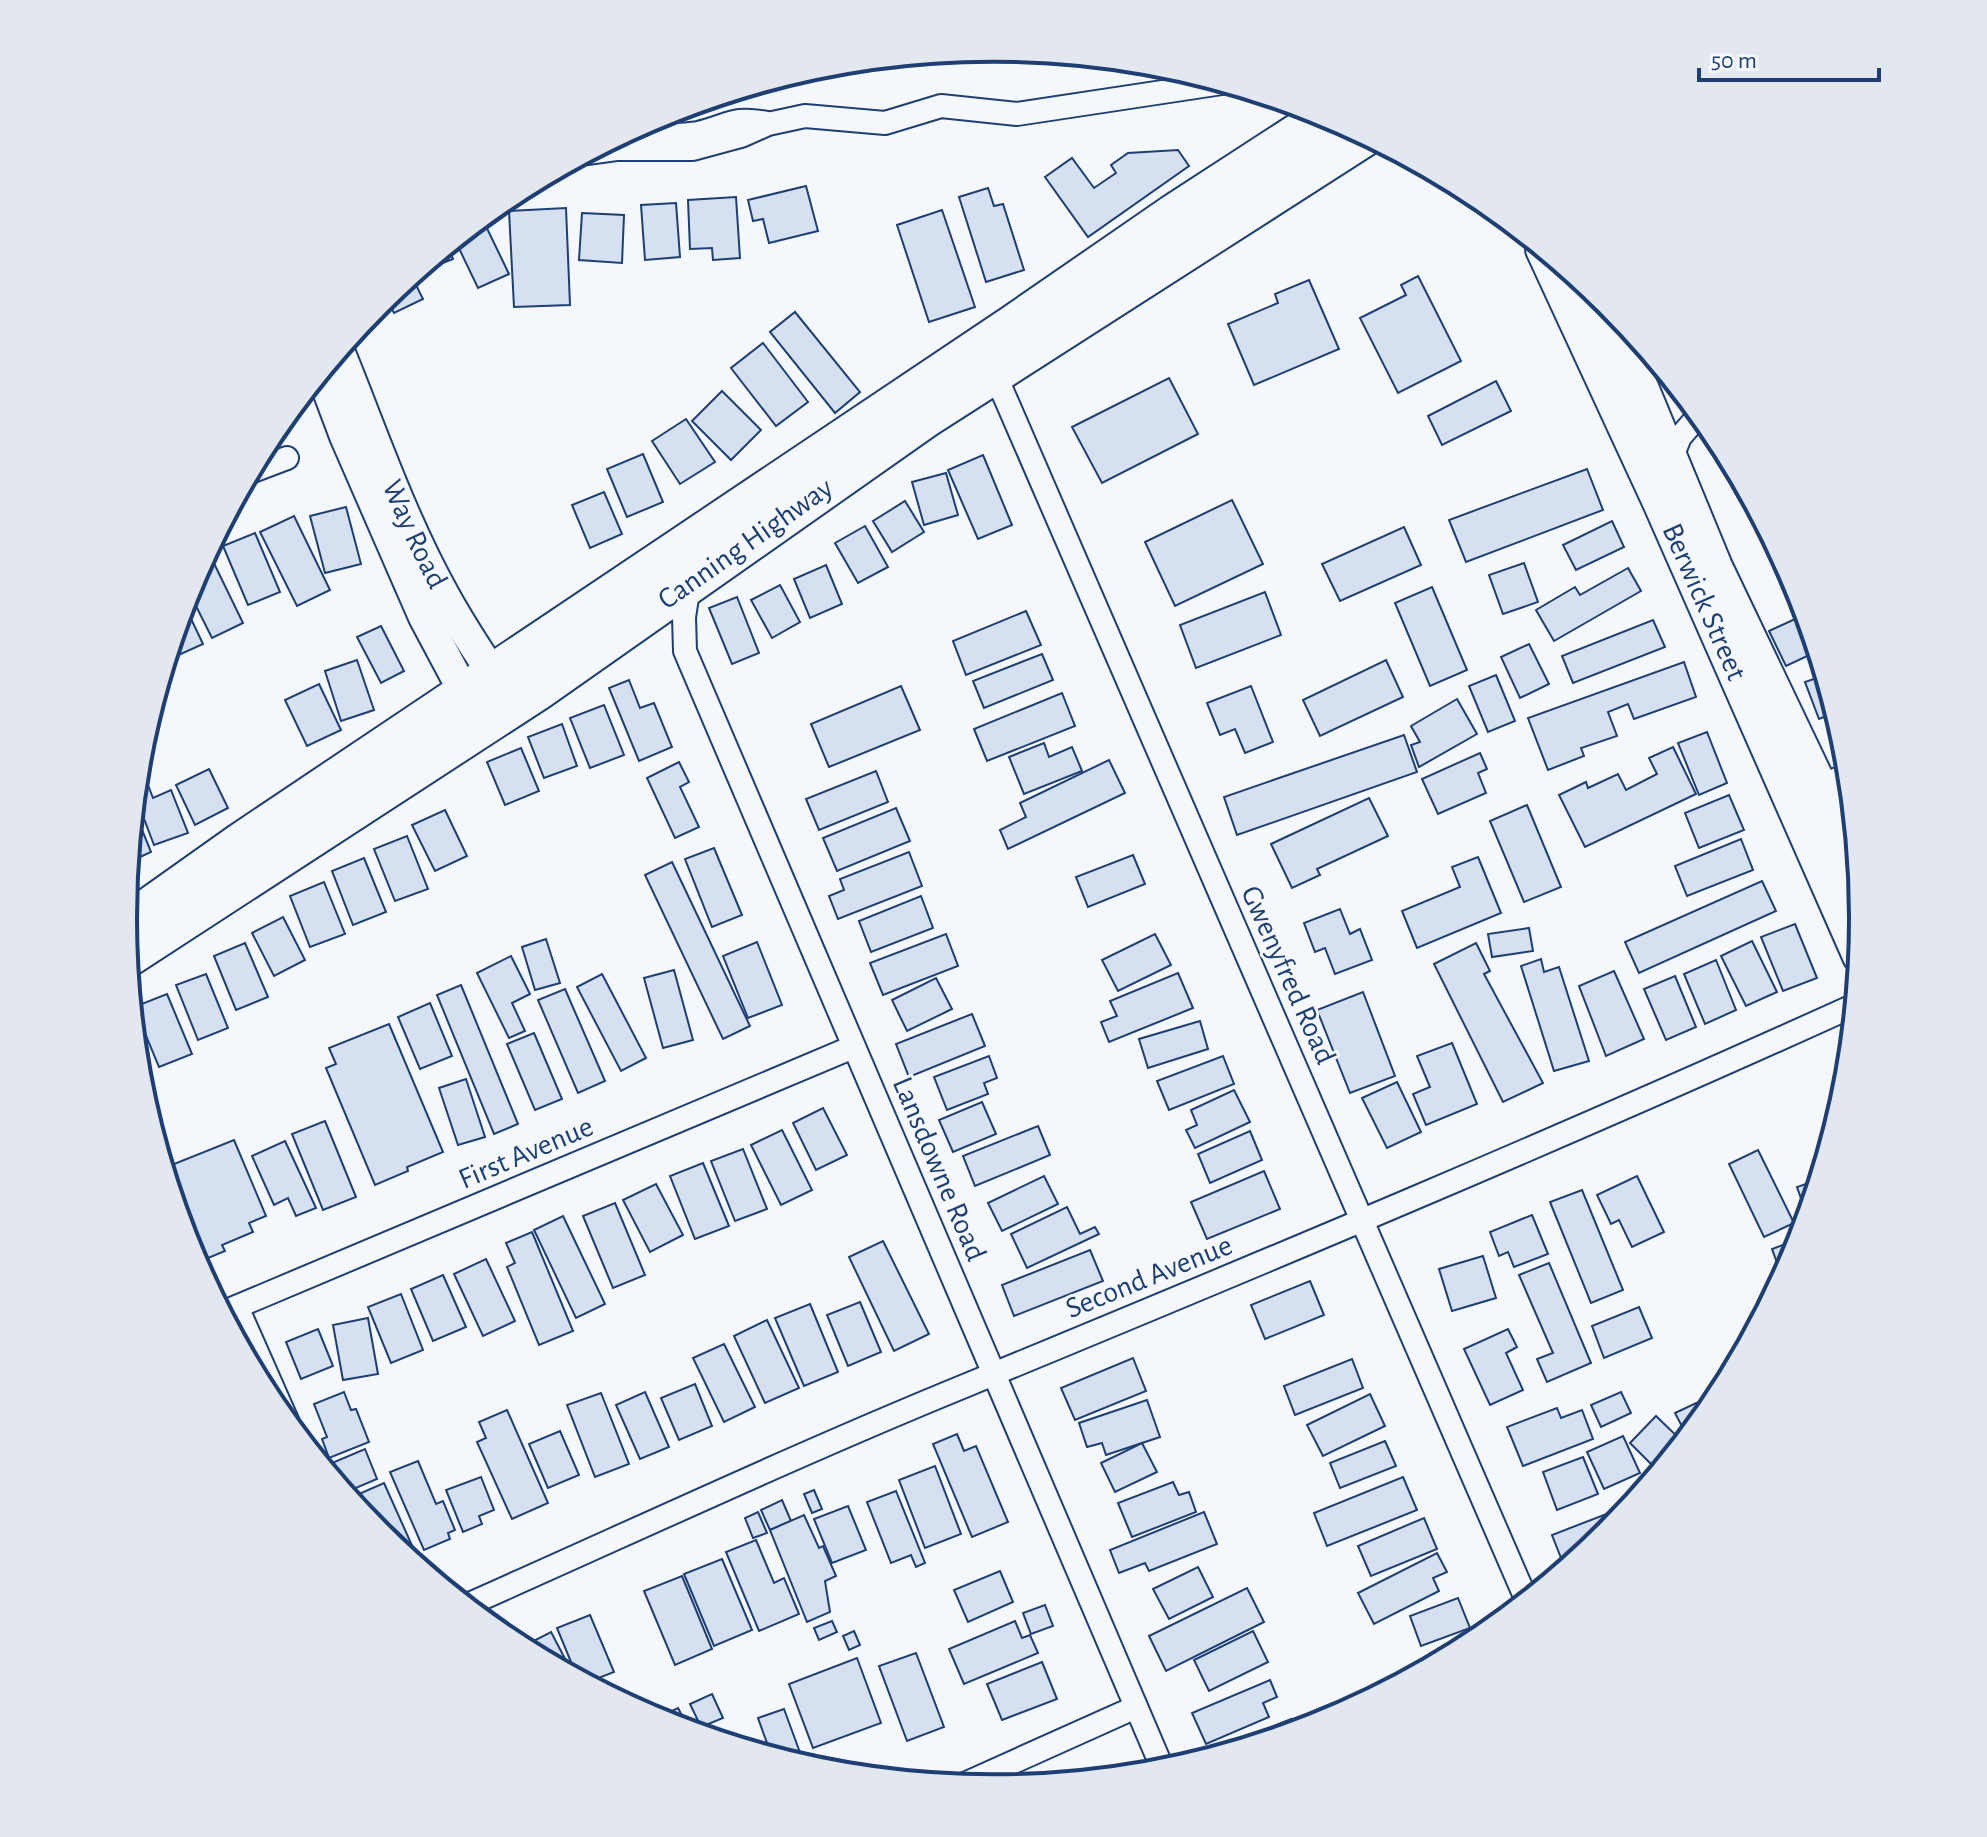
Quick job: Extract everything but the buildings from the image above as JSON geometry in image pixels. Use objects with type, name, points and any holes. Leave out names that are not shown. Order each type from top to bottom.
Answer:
[{"type":"highway","name":"Canning Highway","points":[[138,949],[1185,206],[1313,124]]},
{"type":"highway","name":"Canning Highway","points":[[137,917],[241,843],[490,698],[578,663],[799,505],[994,372],[1355,142]]},
{"type":"main road","name":"Berwick Street","points":[[1555,273],[1820,786],[1850,913]]},
{"type":"main road","name":"Berwick Street","points":[[1609,324],[1652,413],[1730,600],[1820,786],[1847,850]]},
{"type":"main road","name":"Way Road","points":[[343,362],[408,520],[490,698]]},
{"type":"main road","name":"Way Road","points":[[325,383],[424,617],[490,698]]},
{"type":"street","points":[[617,149],[693,149],[741,136],[768,124],[805,116],[885,123],[941,106],[1017,114],[1196,86]]},
{"type":"street","points":[[650,134],[674,136],[701,132],[747,119],[768,124]]},
{"type":"street","name":"Gwenyfred Road","points":[[994,372],[1523,1591]]},
{"type":"street","points":[[1652,413],[1686,414]]},
{"type":"street","points":[[1671,459],[1680,437],[1692,423]]},
{"type":"street","points":[[267,466],[287,458]]},
{"type":"street","name":"Lansdowne Road","points":[[689,585],[684,617],[685,651],[1159,1759]]},
{"type":"street","name":"Second Avenue","points":[[476,1601],[994,1374],[1363,1222],[1650,1098],[1845,1010]]},
{"type":"street","name":"First Avenue","points":[[232,1309],[853,1047]]},
{"type":"street","points":[[985,1775],[1136,1707]]}]
